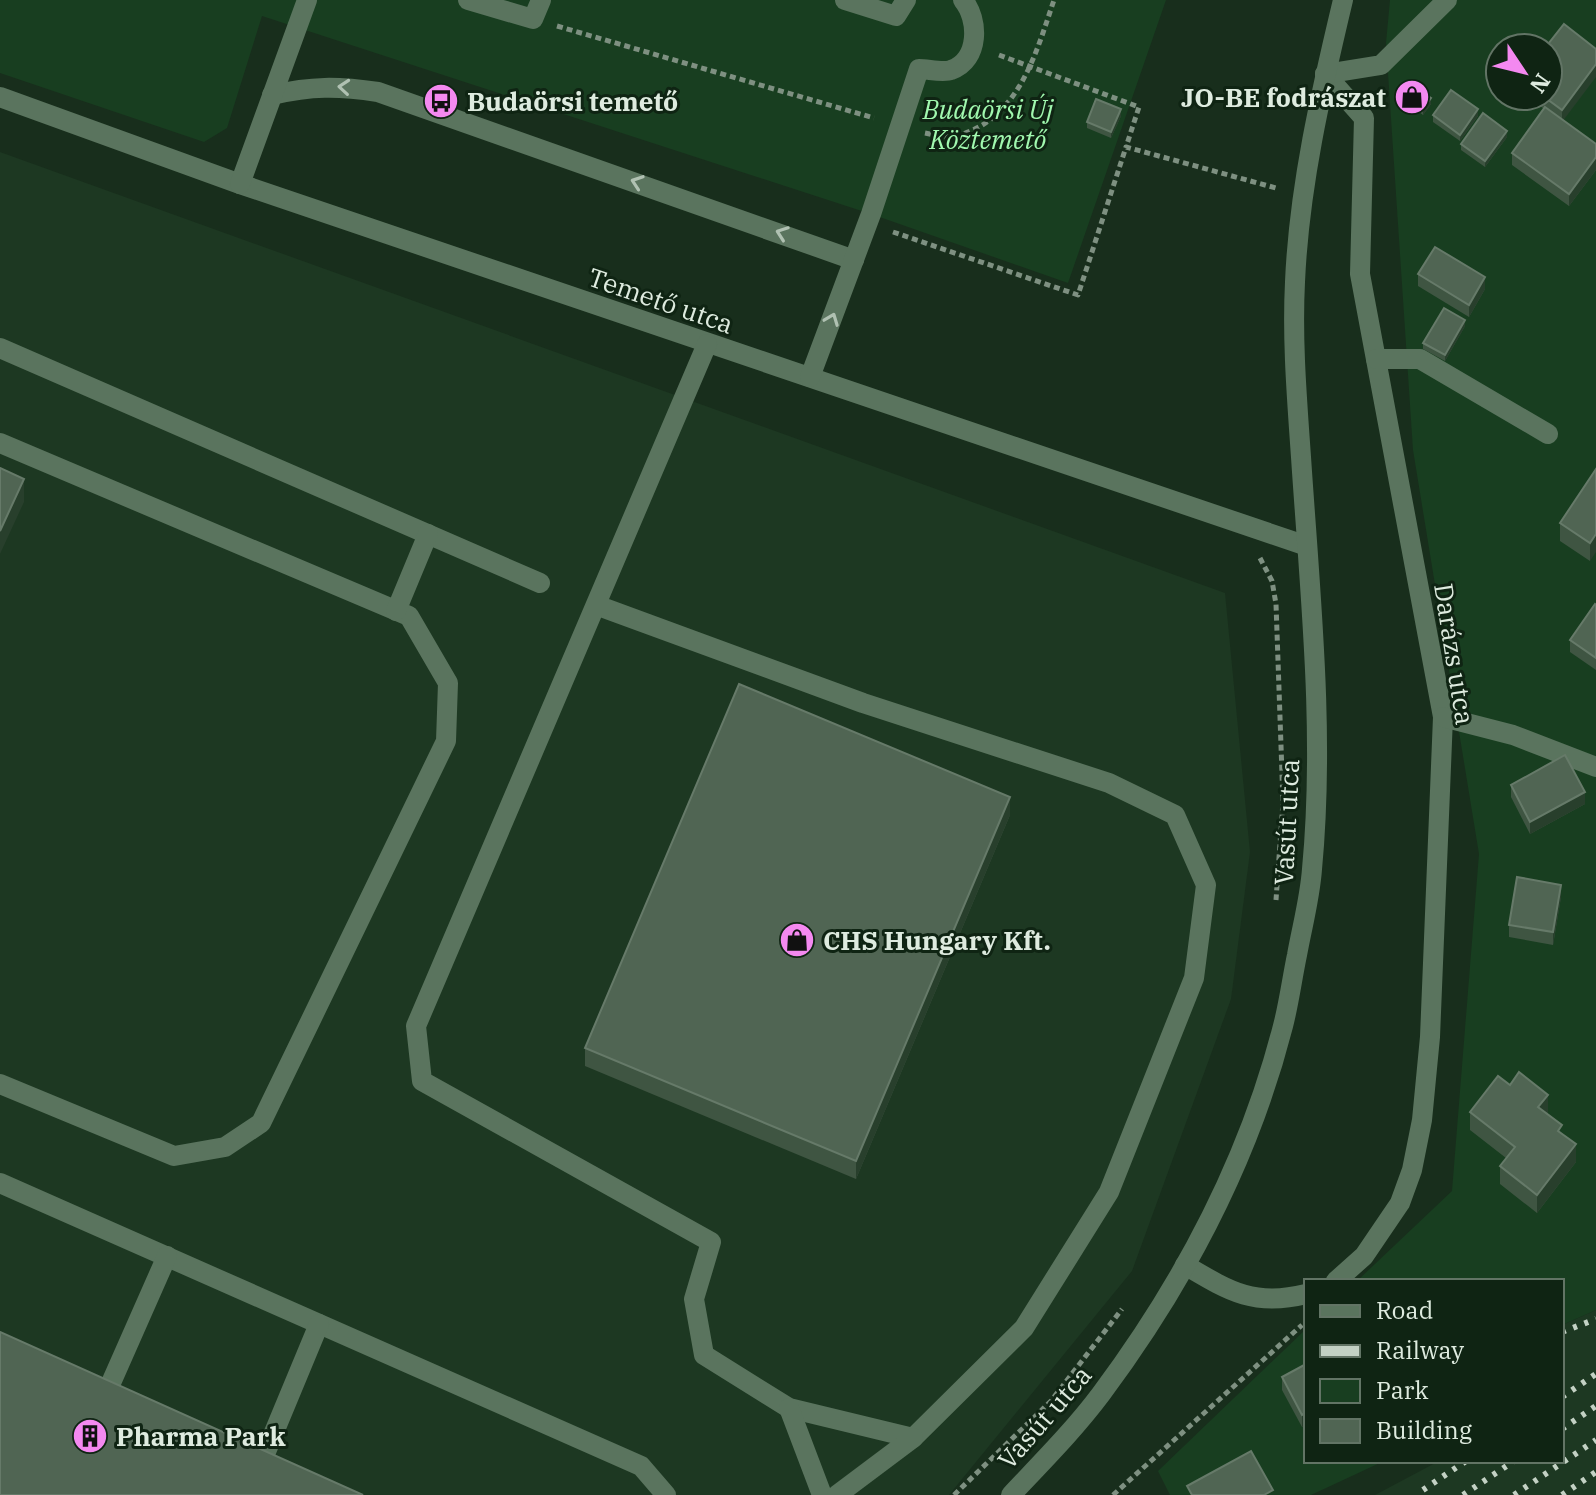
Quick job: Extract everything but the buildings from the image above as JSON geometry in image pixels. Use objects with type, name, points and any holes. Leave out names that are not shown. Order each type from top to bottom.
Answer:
[{"type":"street","points":[[240,184],[307,0]]},
{"type":"street","points":[[468,0],[537,10]]},
{"type":"street","points":[[845,0],[896,16],[906,0]]},
{"type":"street","points":[[810,377],[854,260],[919,69],[951,70],[964,60],[973,45],[976,32],[971,9],[963,0]]},
{"type":"street","name":"Vasút utca","points":[[1011,1495],[1100,1396],[1185,1265],[1217,1206],[1264,1092],[1284,1024],[1312,873],[1316,796],[1316,718],[1295,349],[1295,280],[1304,196],[1325,74],[1343,0]]},
{"type":"street","points":[[1325,74],[1381,65],[1447,0]]},
{"type":"street","name":"Darázs utca","points":[[1325,74],[1364,118],[1360,274],[1443,717],[1430,1037],[1422,1120],[1412,1170],[1400,1203],[1364,1256],[1338,1279]]},
{"type":"street","points":[[272,95],[296,89],[337,86],[378,92],[854,260]]},
{"type":"street","name":"Temető utca","points":[[0,97],[240,184],[1307,546]]},
{"type":"street","points":[[707,344],[416,1026],[422,1081],[711,1242],[694,1299],[704,1355],[789,1408],[913,1438]]},
{"type":"street","points":[[0,348],[540,583]]},
{"type":"street","points":[[1376,359],[1420,359],[1548,434]]},
{"type":"street","points":[[0,443],[409,616],[448,683],[446,741],[261,1123],[225,1147],[174,1156],[0,1084]]},
{"type":"street","points":[[396,611],[428,534]]},
{"type":"street","points":[[596,605],[863,703],[1109,783],[1175,815],[1206,885],[1194,978],[1109,1192],[1024,1328],[913,1438],[837,1495]]},
{"type":"street","points":[[1443,717],[1513,735],[1592,762]]},
{"type":"street","points":[[0,1183],[641,1466],[666,1495]]},
{"type":"street","points":[[103,1401],[167,1256]]},
{"type":"street","points":[[1185,1265],[1251,1298],[1278,1299],[1304,1294]]},
{"type":"street","points":[[258,1471],[319,1324]]},
{"type":"street","points":[[789,1408],[822,1495]]},
{"type":"path","points":[[537,10],[901,126],[954,137],[981,126],[1008,105],[1031,67],[1054,0]]},
{"type":"path","points":[[867,223],[1078,295],[1139,107],[973,45]]},
{"type":"path","points":[[1126,147],[1304,196]]},
{"type":"path","points":[[1113,1495],[1304,1323]]},
{"type":"shaded area","points":[[0,152],[1225,593],[1250,852],[1231,999],[1132,1271],[949,1495],[0,1495]]},
{"type":"shaded area","points":[[1596,1310],[1596,1495],[1375,1495],[1435,1463],[1564,1463],[1564,1324]]},
{"type":"green space","name":"Budaörsi Új Köztemető","points":[[0,0],[1166,0],[1068,283],[871,214],[262,16],[227,128],[204,142],[0,73]]},
{"type":"green space","points":[[1390,0],[1596,0],[1596,1310],[1564,1324],[1564,1279],[1359,1279],[1452,1191],[1479,854],[1413,450],[1386,43]]},
{"type":"green space","points":[[1304,1331],[1304,1463],[1380,1463],[1311,1495],[1170,1495],[1158,1471]]},
{"type":"railway","points":[[1564,1331],[1596,1319]]},
{"type":"railway","points":[[1564,1396],[1596,1374]]},
{"type":"railway","points":[[1564,1428],[1596,1406]]},
{"type":"railway","points":[[1564,1461],[1596,1440]]},
{"type":"railway","points":[[1423,1490],[1463,1463]]},
{"type":"railway","points":[[1463,1495],[1511,1463]]},
{"type":"railway","points":[[1514,1495],[1562,1463]]},
{"type":"railway","points":[[1562,1495],[1596,1472]]},
{"type":"place","name":"JO-BE fodrászat","points":[[1412,97]]},
{"type":"place","name":"Budaörsi temető","points":[[441,101]]},
{"type":"place","name":"CHS Hungary Kft.","points":[[797,940]]},
{"type":"place","name":"Pharma Park","points":[[90,1436]]}]
